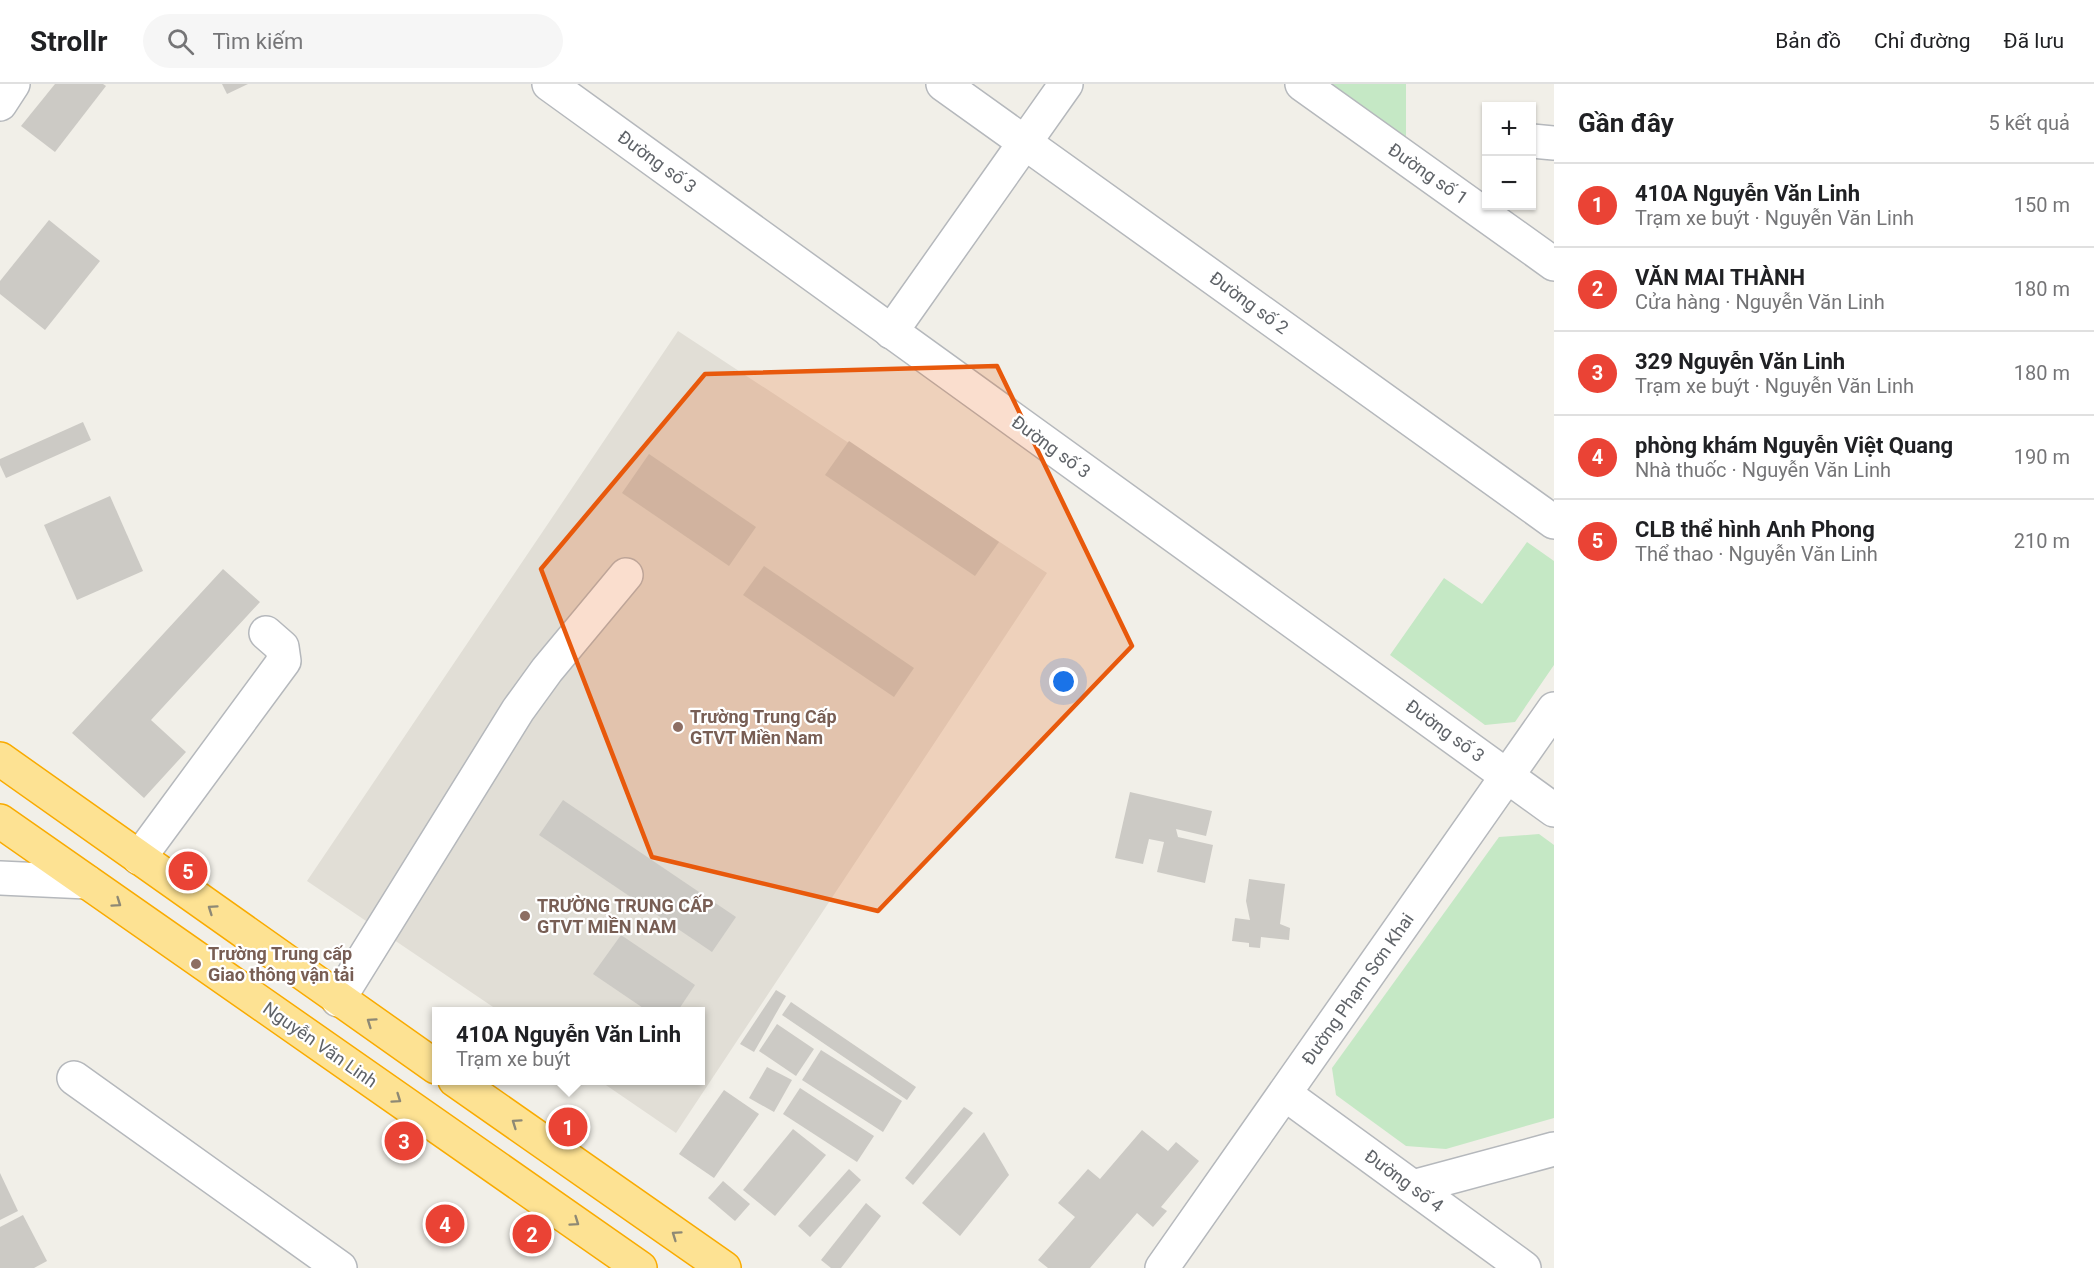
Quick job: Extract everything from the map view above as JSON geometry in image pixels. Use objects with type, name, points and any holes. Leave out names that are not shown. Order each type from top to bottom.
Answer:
[{"type":"highway","points":[[0,759],[432,1064]]},
{"type":"highway","name":"Nguyễn Văn Linh","points":[[0,821],[640,1268]]},
{"type":"highway","points":[[462,1085],[724,1268]]},
{"type":"street","points":[[0,104],[13,84]]},
{"type":"street","name":"Đường số 3","points":[[549,84],[1554,810]]},
{"type":"street","name":"Đường số 2","points":[[943,84],[1554,522]]},
{"type":"street","points":[[891,332],[1066,84]]},
{"type":"street","name":"Đường số 1","points":[[1302,84],[1554,264]]},
{"type":"street","points":[[1536,141],[1554,143]]},
{"type":"street","points":[[339,1000],[519,710],[547,670],[626,575]]},
{"type":"street","points":[[139,858],[284,660],[282,646],[266,633]]},
{"type":"street","name":"Đường Phạm Sơn Khai","points":[[1162,1268],[1554,709]]},
{"type":"street","points":[[0,878],[87,882]]},
{"type":"street","points":[[74,1078],[339,1268]]},
{"type":"street","name":"Đường số 4","points":[[1285,1094],[1524,1268]]},
{"type":"street","points":[[1413,1187],[1554,1149]]},
{"type":"highlighted area","points":[[997,366],[1132,646],[878,911],[652,857],[541,569],[705,374]]},
{"type":"shaded area","name":"Trường Trung Cấp GTVT Miền Nam","points":[[678,331],[1047,573],[676,1133],[606,1085],[705,1085],[705,1007],[493,1007],[307,881]]},
{"type":"green space","points":[[1326,84],[1406,84],[1406,141]]},
{"type":"green space","points":[[1527,542],[1554,561],[1554,665],[1515,722],[1485,725],[1390,655],[1444,578],[1482,604]]},
{"type":"green space","points":[[1539,834],[1554,845],[1554,1118],[1446,1149],[1406,1146],[1336,1095],[1332,1068],[1499,837]]},
{"type":"building","points":[[55,84],[103,84],[106,86],[55,152],[21,126]]},
{"type":"building","points":[[222,84],[248,84],[227,94]]},
{"type":"building","points":[[49,220],[100,261],[45,330],[0,294],[0,281]]},
{"type":"building","points":[[83,422],[91,440],[6,478],[0,465],[0,459]]},
{"type":"building","points":[[849,441],[999,542],[975,576],[825,475]]},
{"type":"building","points":[[649,454],[756,527],[729,566],[622,493]]},
{"type":"building","points":[[110,496],[143,571],[77,600],[44,525]]},
{"type":"building","points":[[764,566],[914,668],[894,697],[743,595]]},
{"type":"building","points":[[223,569],[260,602],[151,720],[186,752],[144,798],[72,733]]},
{"type":"building","points":[[1130,792],[1212,811],[1206,836],[1176,829],[1178,837],[1213,845],[1205,883],[1157,872],[1164,842],[1149,839],[1143,864],[1115,858]]},
{"type":"building","points":[[563,800],[736,917],[712,952],[539,835]]},
{"type":"building","points":[[1249,879],[1285,884],[1280,924],[1290,928],[1289,940],[1261,937],[1260,948],[1249,947],[1249,943],[1232,941],[1235,918],[1250,920],[1246,901]]},
{"type":"building","points":[[621,935],[695,985],[680,1007],[642,1007],[593,974]]},
{"type":"building","points":[[776,990],[786,996],[754,1052],[740,1044]]},
{"type":"building","points":[[791,1002],[916,1087],[907,1100],[782,1015]]},
{"type":"building","points":[[777,1024],[814,1049],[796,1076],[759,1051]]},
{"type":"building","points":[[821,1050],[902,1101],[883,1132],[802,1080]]},
{"type":"building","points":[[767,1067],[792,1080],[774,1112],[749,1098]]},
{"type":"building","points":[[800,1088],[874,1136],[857,1162],[783,1114]]},
{"type":"building","points":[[724,1090],[759,1114],[714,1178],[679,1154]]},
{"type":"building","points":[[964,1107],[973,1113],[913,1185],[905,1178]]},
{"type":"building","points":[[793,1129],[826,1155],[775,1216],[743,1190]]},
{"type":"building","points":[[1142,1130],[1168,1151],[1176,1142],[1199,1161],[1161,1207],[1167,1211],[1153,1227],[1137,1213],[1090,1268],[1048,1268],[1038,1260],[1075,1217],[1058,1203],[1088,1169],[1100,1179]]},
{"type":"building","points":[[984,1132],[1009,1175],[960,1236],[922,1203]]},
{"type":"building","points":[[849,1169],[861,1180],[810,1237],[798,1226]]},
{"type":"building","points":[[0,1173],[18,1211],[0,1220]]},
{"type":"building","points":[[723,1181],[750,1204],[735,1221],[708,1198]]},
{"type":"building","points":[[866,1203],[881,1216],[841,1268],[831,1268],[821,1260]]},
{"type":"building","points":[[23,1215],[47,1261],[34,1268],[0,1268],[0,1227]]},
{"type":"place","name":"Trường Trung Cấp GTVT Miền Nam","points":[[678,727]]},
{"type":"place","name":"CLB thể hình Anh Phong","points":[[188,871]]},
{"type":"place","name":"TRƯỜNG TRUNG CẤP GTVT MIỀN NAM","points":[[525,916]]},
{"type":"place","name":"Trường Trung cấp Giao thông vận tải","points":[[196,964]]},
{"type":"place","name":"410A Nguyễn Văn Linh","points":[[568,1127]]},
{"type":"place","name":"329 Nguyễn Văn Linh","points":[[404,1141]]},
{"type":"place","name":"phòng khám Nguyễn Việt Quang","points":[[445,1224]]},
{"type":"place","name":"VĂN MAI THÀNH","points":[[532,1234]]}]
